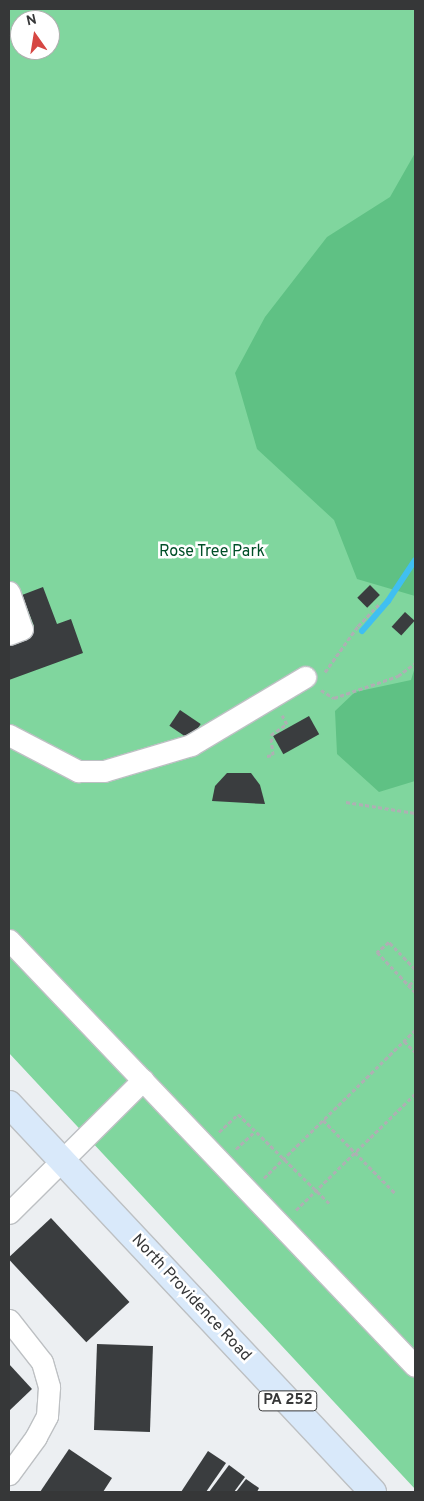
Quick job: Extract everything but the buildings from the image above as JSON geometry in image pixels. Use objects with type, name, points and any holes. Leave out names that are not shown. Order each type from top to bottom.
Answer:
[{"type":"main road","name":"North Providence Road","points":[[9,1104],[373,1492]]},
{"type":"street","points":[[9,592],[22,629],[9,634]]},
{"type":"street","points":[[9,735],[78,771],[104,771],[191,745],[271,698],[311,682]]},
{"type":"street","points":[[9,940],[415,1366]]},
{"type":"street","points":[[9,1213],[61,1158],[143,1080]]},
{"type":"street","points":[[9,1320],[42,1362],[49,1387],[46,1416],[36,1437],[9,1474]]},
{"type":"path","points":[[379,604],[311,682],[334,698],[398,676],[415,663]]},
{"type":"path","points":[[266,756],[274,755],[270,735],[287,724],[271,698]]},
{"type":"path","points":[[346,802],[415,812]]},
{"type":"path","points":[[415,969],[389,942],[377,952],[415,992]]},
{"type":"path","points":[[409,985],[415,980]]},
{"type":"path","points":[[260,1181],[415,1030]]},
{"type":"path","points":[[404,1041],[415,1052]]},
{"type":"path","points":[[293,1213],[356,1154],[415,1094]]},
{"type":"path","points":[[215,1136],[238,1114],[330,1204]]},
{"type":"path","points":[[323,1120],[395,1193]]},
{"type":"path","points":[[232,1153],[255,1131]]},
{"type":"green space","name":"Rose Tree Park","points":[[9,9],[415,9],[415,1489],[9,1053]]},
{"type":"green space","points":[[415,153],[415,596],[357,579],[334,520],[257,449],[235,373],[265,317],[327,237],[390,197]]},
{"type":"green space","points":[[415,667],[415,781],[379,792],[337,754],[335,711],[355,692],[411,680]]},
{"type":"waterway","points":[[362,631],[388,601],[415,560]]}]
